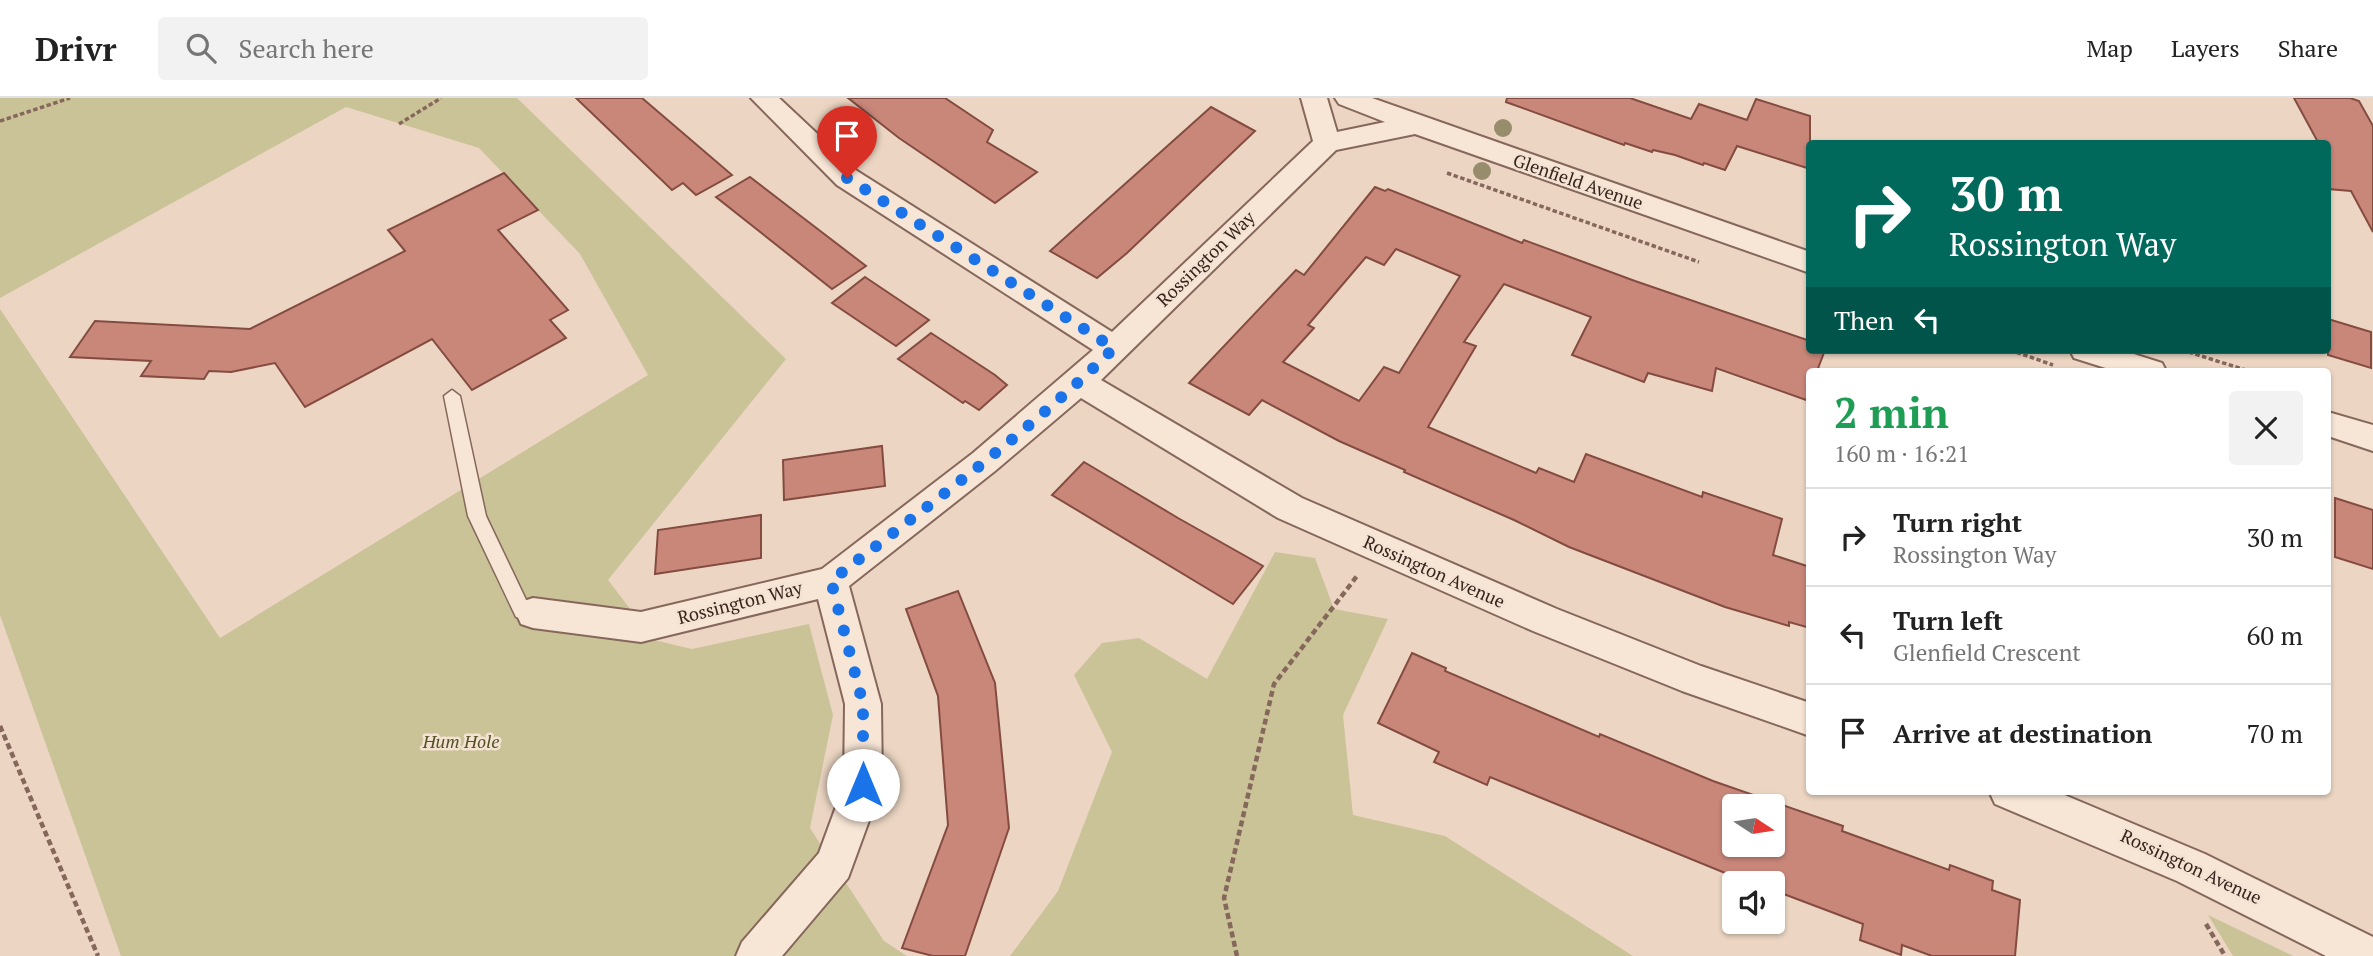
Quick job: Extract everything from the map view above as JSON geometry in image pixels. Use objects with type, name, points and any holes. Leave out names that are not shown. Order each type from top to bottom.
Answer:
[{"type":"street","points":[[764,98],[847,178],[1114,348]]},
{"type":"street","points":[[1314,98],[1327,144],[1416,125]]},
{"type":"street","name":"Glenfield Avenue","points":[[1348,98],[1416,125],[1806,262]]},
{"type":"street","name":"Rossington Way","points":[[534,613],[641,628],[831,581],[984,461],[1079,382],[1327,144]]},
{"type":"street","points":[[2098,354],[2142,368]]},
{"type":"street","name":"Rossington Avenue","points":[[1079,382],[1290,508],[1459,585],[1633,656],[1806,719]]},
{"type":"street","points":[[2331,425],[2373,438]]},
{"type":"street","points":[[756,956],[834,865],[863,785],[863,704],[831,581]]},
{"type":"street","name":"Rossington Avenue","points":[[2018,795],[2166,855],[2260,898],[2367,956]]},
{"type":"lane","points":[[452,396],[477,516],[522,611],[534,613]]},
{"type":"path","points":[[0,121],[70,98]]},
{"type":"path","points":[[400,124],[442,98]]},
{"type":"path","points":[[2022,354],[2059,367]]},
{"type":"path","points":[[2195,354],[2239,368]]},
{"type":"path","points":[[1237,956],[1224,898],[1274,684],[1378,548]]},
{"type":"path","points":[[0,726],[98,956]]},
{"type":"green space","name":"Hum Hole","points":[[0,98],[517,98],[786,359],[608,580],[654,640],[692,649],[809,624],[833,715],[810,828],[884,941],[907,956],[121,956],[0,615],[0,309],[220,638],[648,375],[580,254],[479,148],[346,107],[0,298]]},
{"type":"green space","points":[[1275,552],[1315,558],[1334,609],[1388,619],[1343,715],[1353,815],[1445,836],[1633,956],[1010,956],[1058,891],[1112,752],[1074,675],[1102,643],[1139,638],[1207,679]]},
{"type":"green space","points":[[2208,915],[2291,955],[2293,956],[2233,956]]},
{"type":"building","points":[[576,98],[642,98],[732,175],[696,195],[683,183],[672,190]]},
{"type":"building","points":[[848,98],[945,98],[993,130],[987,142],[1037,172],[995,203],[899,138]]},
{"type":"building","points":[[1507,98],[1630,98],[1691,119],[1699,104],[1747,120],[1756,99],[1810,116],[1810,140],[1806,140],[1806,168],[1737,146],[1725,170],[1675,155],[1653,150],[1652,152],[1625,143],[1624,145],[1506,102]]},
{"type":"building","points":[[2294,98],[2350,98],[2359,101],[2373,126],[2373,232],[2351,191],[2331,189],[2331,140],[2317,140]]},
{"type":"building","points":[[1211,107],[1255,131],[1127,253],[1097,278],[1050,251]]},
{"type":"building","points":[[504,173],[538,210],[498,230],[568,310],[550,320],[566,338],[472,390],[432,339],[305,407],[275,363],[231,372],[209,371],[204,379],[141,376],[151,361],[70,357],[95,321],[250,329],[405,251],[388,230]]},
{"type":"building","points":[[750,177],[866,266],[832,289],[716,197]]},
{"type":"building","points":[[1375,187],[1385,191],[1388,189],[1522,243],[1524,240],[1806,340],[1806,354],[1823,354],[1818,368],[1806,368],[1806,400],[1716,368],[1712,391],[1648,373],[1644,382],[1572,355],[1591,317],[1504,284],[1464,342],[1476,346],[1428,427],[1536,473],[1539,468],[1574,482],[1586,454],[1702,497],[1703,492],[1782,519],[1773,555],[1806,566],[1806,627],[1789,622],[1789,626],[1725,607],[1569,547],[1339,441],[1262,400],[1249,415],[1189,383],[1296,270],[1304,275]],"holes":[[[1396,249],[1460,276],[1399,373],[1384,367],[1359,401],[1283,362],[1314,328],[1308,325],[1366,257],[1384,265]]]},
{"type":"building","points":[[865,277],[929,320],[896,346],[832,303]]},
{"type":"building","points":[[2331,320],[2371,332],[2371,368],[2328,355],[2331,354]]},
{"type":"building","points":[[931,333],[1007,385],[979,410],[965,401],[963,403],[898,359]]},
{"type":"building","points":[[882,446],[885,486],[784,500],[783,460]]},
{"type":"building","points":[[1084,462],[1263,566],[1233,604],[1052,495]]},
{"type":"building","points":[[2335,498],[2373,510],[2373,569],[2335,557]]},
{"type":"building","points":[[761,515],[761,558],[655,574],[658,530]]},
{"type":"building","points":[[958,591],[995,683],[1009,828],[965,956],[933,956],[902,948],[948,825],[938,696],[906,609]]},
{"type":"building","points":[[1412,653],[1446,668],[1445,671],[1599,737],[1600,734],[1751,794],[1722,794],[1722,858],[1785,858],[1785,806],[1843,826],[1842,831],[1949,870],[1950,865],[1993,881],[1992,890],[2020,900],[2015,956],[1932,956],[1902,945],[1901,955],[1860,940],[1863,924],[1785,895],[1785,871],[1722,872],[1490,777],[1487,785],[1434,762],[1439,752],[1378,723]]},
{"type":"route","points":[[847,178],[1114,348],[1079,382],[984,461],[831,581],[863,704],[863,785]]}]
